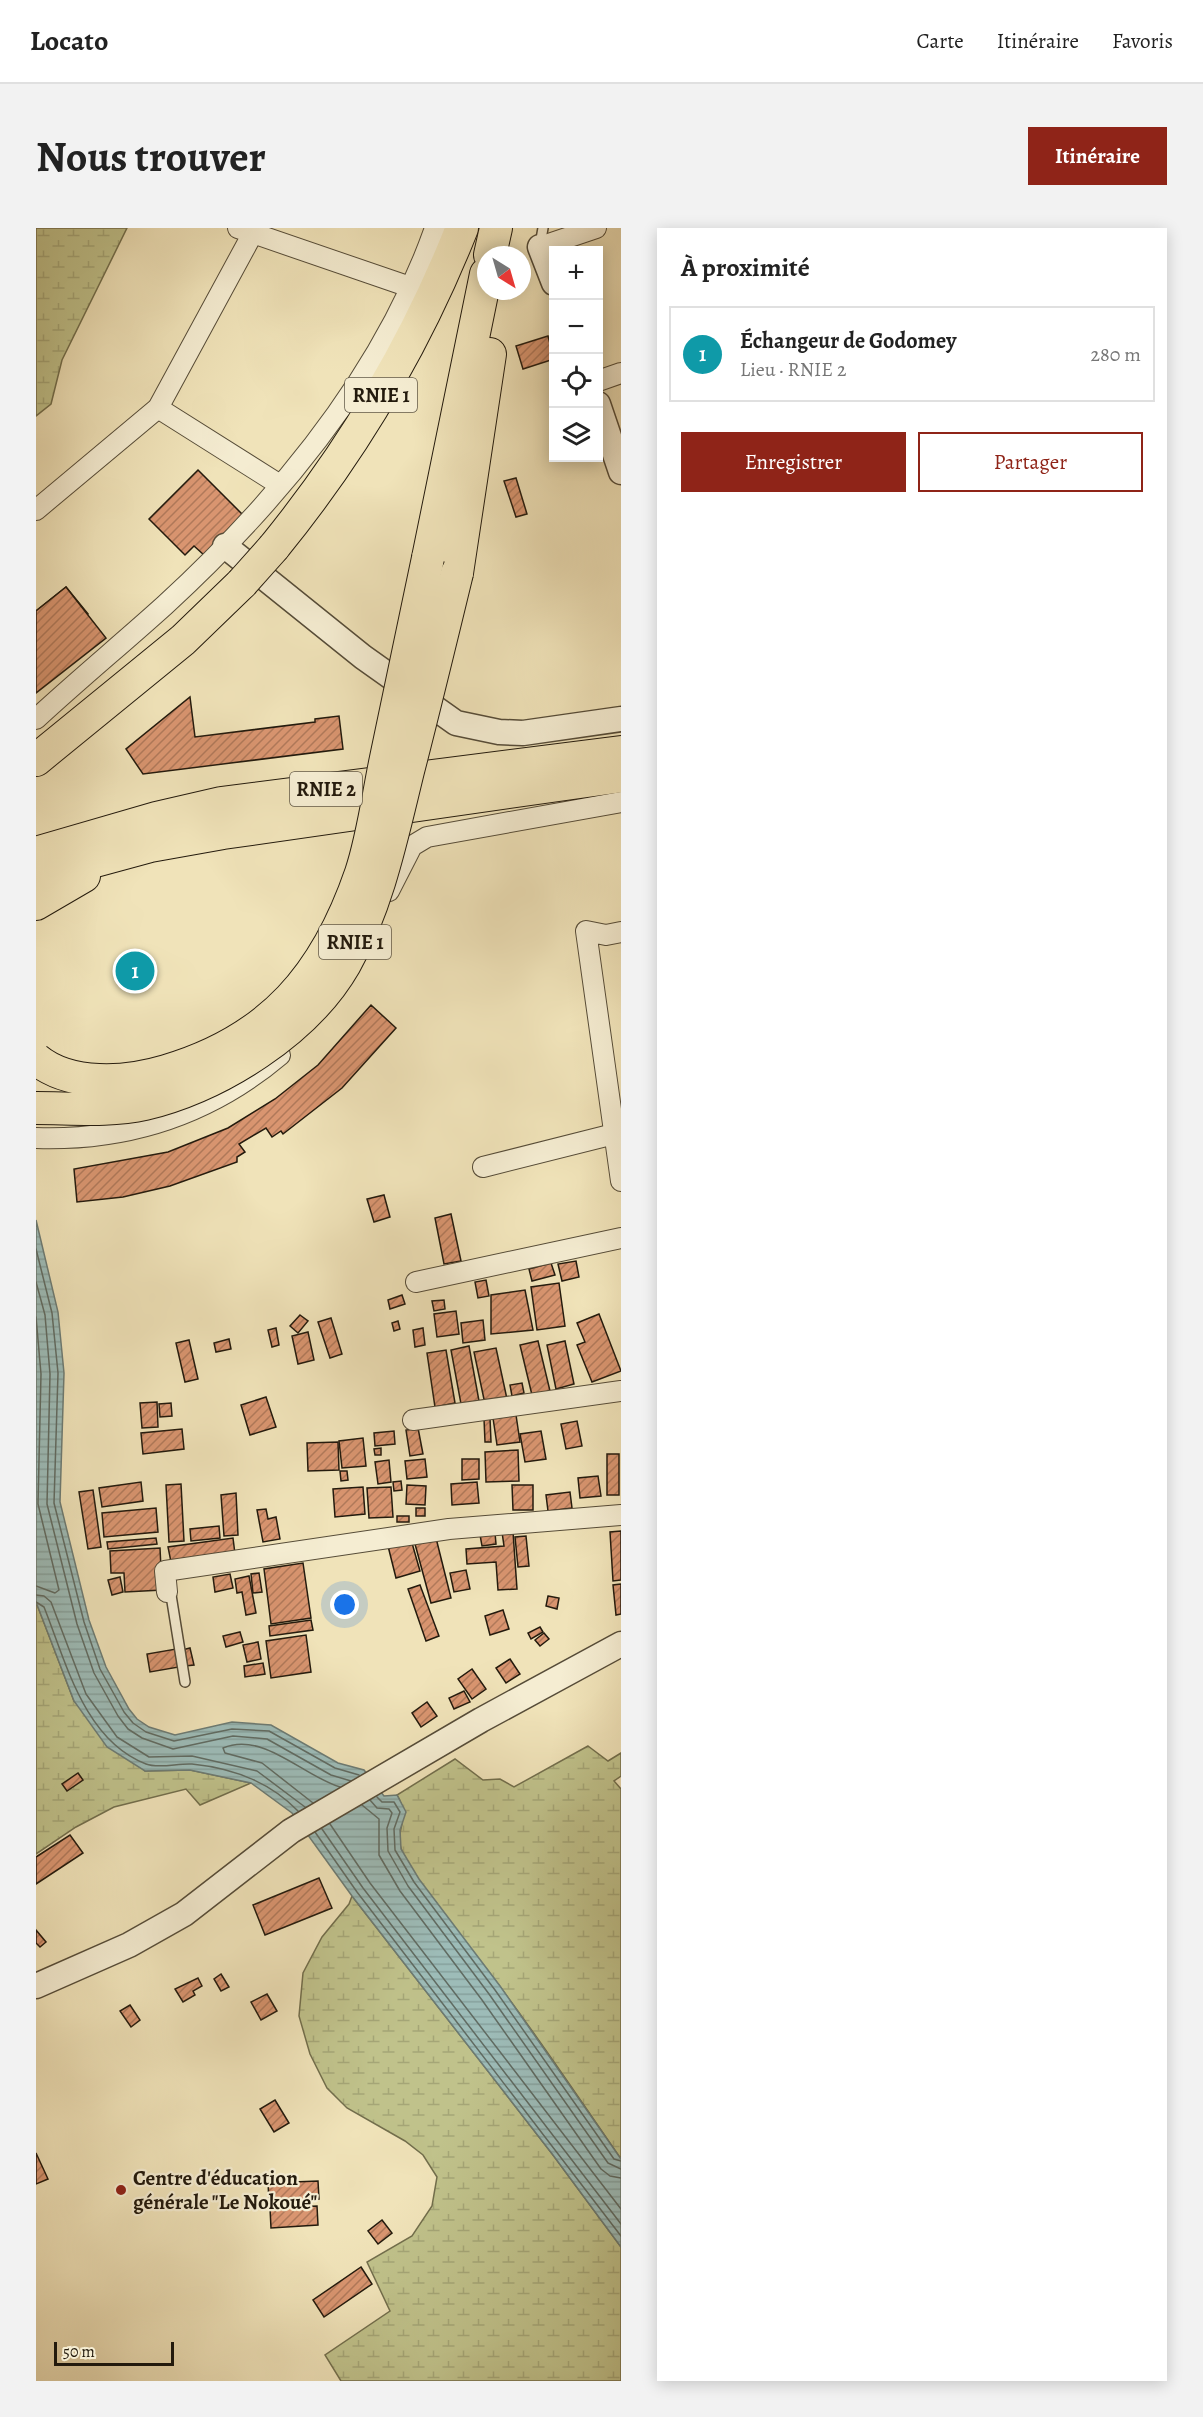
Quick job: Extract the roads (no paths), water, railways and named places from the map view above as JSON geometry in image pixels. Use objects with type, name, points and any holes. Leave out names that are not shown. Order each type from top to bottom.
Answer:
[{"type":"highway","name":"RNIE 1","points":[[36,760],[183,640],[242,583],[274,547],[332,473],[385,389],[438,287],[462,228]]},
{"type":"highway","points":[[492,246],[496,228]]},
{"type":"highway","points":[[509,246],[513,228]]},
{"type":"highway","points":[[36,1059],[65,1076],[112,1080],[150,1076],[183,1066],[216,1052],[271,1018],[294,997],[330,944],[362,872],[481,300]]},
{"type":"highway","name":"RNIE 1","points":[[36,1108],[112,1107],[144,1104],[207,1082],[239,1065],[299,1021],[344,966],[360,932],[381,875],[457,573],[499,300]]},
{"type":"highway","name":"RNIE 2","points":[[36,853],[156,818],[221,803],[621,752]]},
{"type":"highway","name":"RNIE 2","points":[[36,877],[150,846],[223,833],[621,776]]},
{"type":"highway","points":[[36,904],[73,881],[150,846]]},
{"type":"street","points":[[36,719],[165,604],[225,546],[280,485],[354,391],[387,336],[435,228]]},
{"type":"street","points":[[549,266],[541,238],[596,228]]},
{"type":"street","points":[[36,510],[158,408],[245,230],[410,287]]},
{"type":"street","points":[[603,379],[621,373]]},
{"type":"street","points":[[158,408],[280,485]]},
{"type":"street","points":[[599,408],[621,472]]},
{"type":"street","points":[[225,546],[363,657],[456,723],[499,732],[523,733],[621,718]]},
{"type":"street","points":[[36,1138],[106,1136],[146,1126],[215,1099],[278,1057],[327,1009],[357,967],[374,935],[394,879],[412,846],[427,837],[621,802]]},
{"type":"street","points":[[621,932],[606,935],[586,931],[621,1181]]},
{"type":"street","points":[[483,1167],[614,1134]]},
{"type":"street","points":[[416,1282],[621,1238]]},
{"type":"street","points":[[413,1420],[621,1391]]},
{"type":"street","points":[[167,1592],[165,1571],[449,1529],[621,1515]]},
{"type":"street","points":[[36,1986],[129,1945],[184,1914],[291,1831],[621,1644]]},
{"type":"lane","points":[[167,1572],[185,1682]]},
{"type":"water","points":[[36,1220],[58,1312],[64,1373],[60,1502],[89,1620],[106,1667],[129,1709],[137,1719],[149,1727],[175,1735],[232,1722],[271,1725],[338,1763],[364,1770],[384,1796],[397,1795],[406,1812],[400,1830],[401,1849],[419,1879],[500,1986],[621,2159],[621,2247],[553,2155],[352,1896],[292,1813],[251,1783],[190,1770],[145,1771],[107,1747],[74,1701],[36,1602]]},
{"type":"place","name":"Échangeur de Godomey","points":[[135,971]]},
{"type":"place","name":"Centre d'éducation générale \"Le Nokoué\"","points":[[121,2190]]}]
